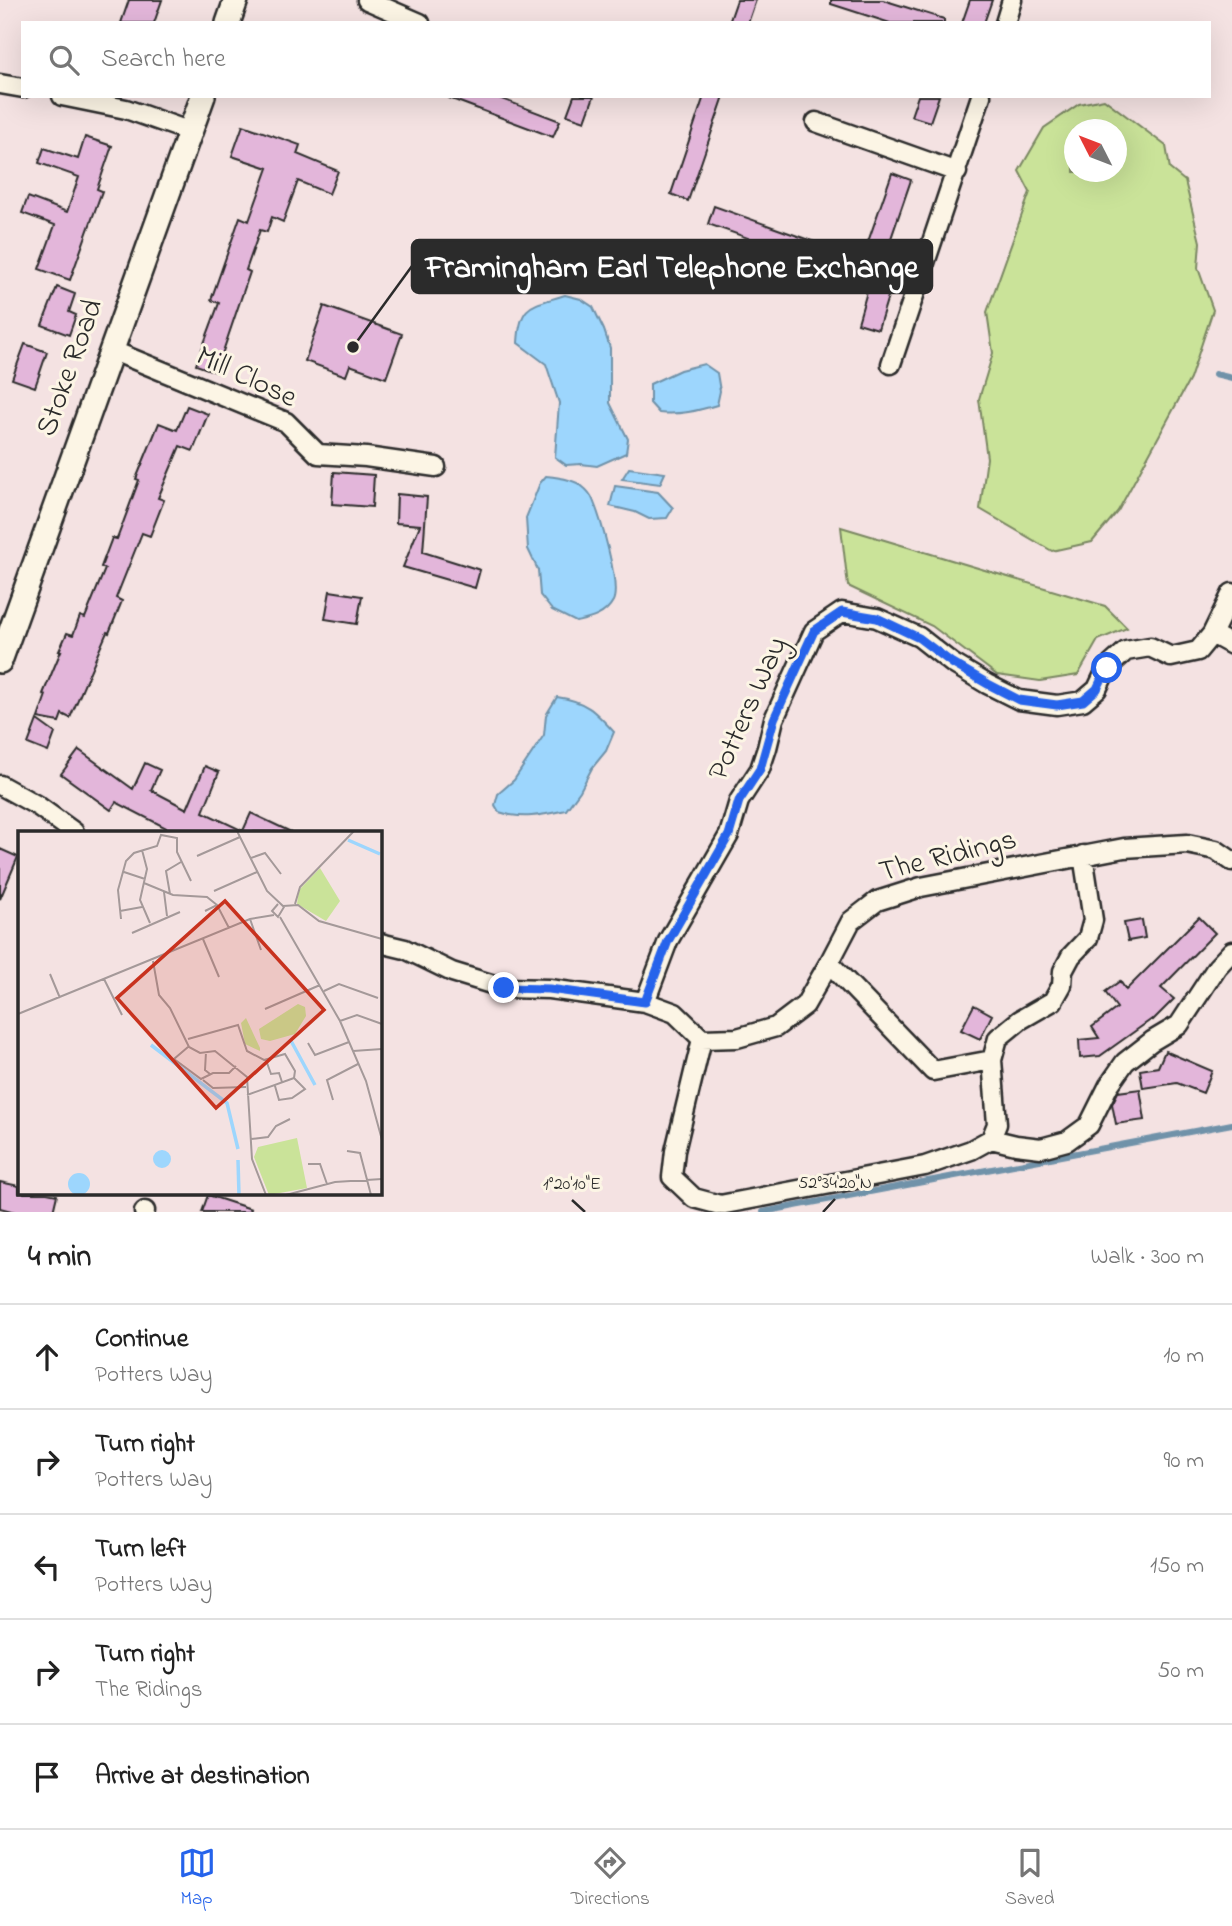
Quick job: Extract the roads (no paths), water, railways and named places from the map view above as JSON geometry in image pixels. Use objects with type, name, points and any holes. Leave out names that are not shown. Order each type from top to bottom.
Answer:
[{"type":"street","points":[[229,21],[236,0]]},
{"type":"street","points":[[367,0],[415,21]]},
{"type":"street","points":[[1006,21],[1012,0]]},
{"type":"street","points":[[0,84],[21,88]]},
{"type":"street","points":[[72,98],[126,109],[191,132]]},
{"type":"street","name":"Stoke Road","points":[[0,661],[202,98]]},
{"type":"street","points":[[891,364],[980,98]]},
{"type":"street","points":[[816,122],[957,172]]},
{"type":"street","name":"Mill Close","points":[[111,350],[286,422],[318,454],[366,457],[436,467]]},
{"type":"street","name":"Potters Way","points":[[645,1002],[668,941],[729,835],[739,801],[760,769],[774,719],[814,631],[842,612],[877,618],[919,638],[952,663],[1019,700],[1057,705],[1083,701],[1097,689],[1107,668],[1126,651],[1150,647],[1171,657],[1198,651],[1212,634],[1232,593]]},
{"type":"street","points":[[1212,634],[1232,645]]},
{"type":"street","points":[[0,785],[73,831]]},
{"type":"street","name":"The Ridings","points":[[702,1039],[737,1038],[776,1027],[804,1005],[851,921],[877,901],[921,887],[1124,848],[1186,844],[1216,850],[1232,861]]},
{"type":"street","points":[[382,943],[405,949],[452,972],[504,988],[549,989],[645,1002],[675,1013],[702,1039],[672,1177],[694,1198],[720,1205],[925,1166],[971,1150],[991,1139],[997,1124],[992,1060],[998,1038],[1020,1020],[1052,1001],[1062,985],[1063,971],[1071,956],[1088,938],[1093,920],[1083,855]]},
{"type":"street","points":[[991,1139],[1041,1148],[1067,1141],[1089,1125],[1109,1085],[1125,1062],[1179,1025],[1217,967],[1232,951]]},
{"type":"street","points":[[829,963],[933,1071],[992,1060]]},
{"type":"water","points":[[565,295],[581,299],[593,307],[604,330],[610,348],[610,403],[628,439],[626,453],[597,466],[566,465],[555,457],[559,403],[546,364],[518,343],[521,320],[525,313],[536,304]]},
{"type":"water","points":[[704,364],[717,373],[720,391],[717,405],[688,412],[659,413],[650,403],[650,384],[680,370]]},
{"type":"water","points":[[629,468],[665,473],[660,484],[622,479]]},
{"type":"water","points":[[546,476],[571,480],[580,484],[590,494],[605,535],[615,593],[610,606],[587,620],[576,622],[552,610],[540,595],[538,570],[528,549],[526,518],[540,483]]},
{"type":"water","points":[[615,486],[658,492],[673,508],[667,518],[649,519],[635,512],[610,506]]},
{"type":"water","points":[[557,697],[589,708],[614,732],[606,751],[566,810],[524,816],[499,812],[495,805],[498,794],[514,780],[544,735],[546,715]]},
{"type":"waterway","points":[[1215,374],[1232,378]]},
{"type":"waterway","points":[[763,1212],[1232,1124]]},
{"type":"place","name":"Framingham Earl Telephone Exchange","points":[[353,347]]}]
